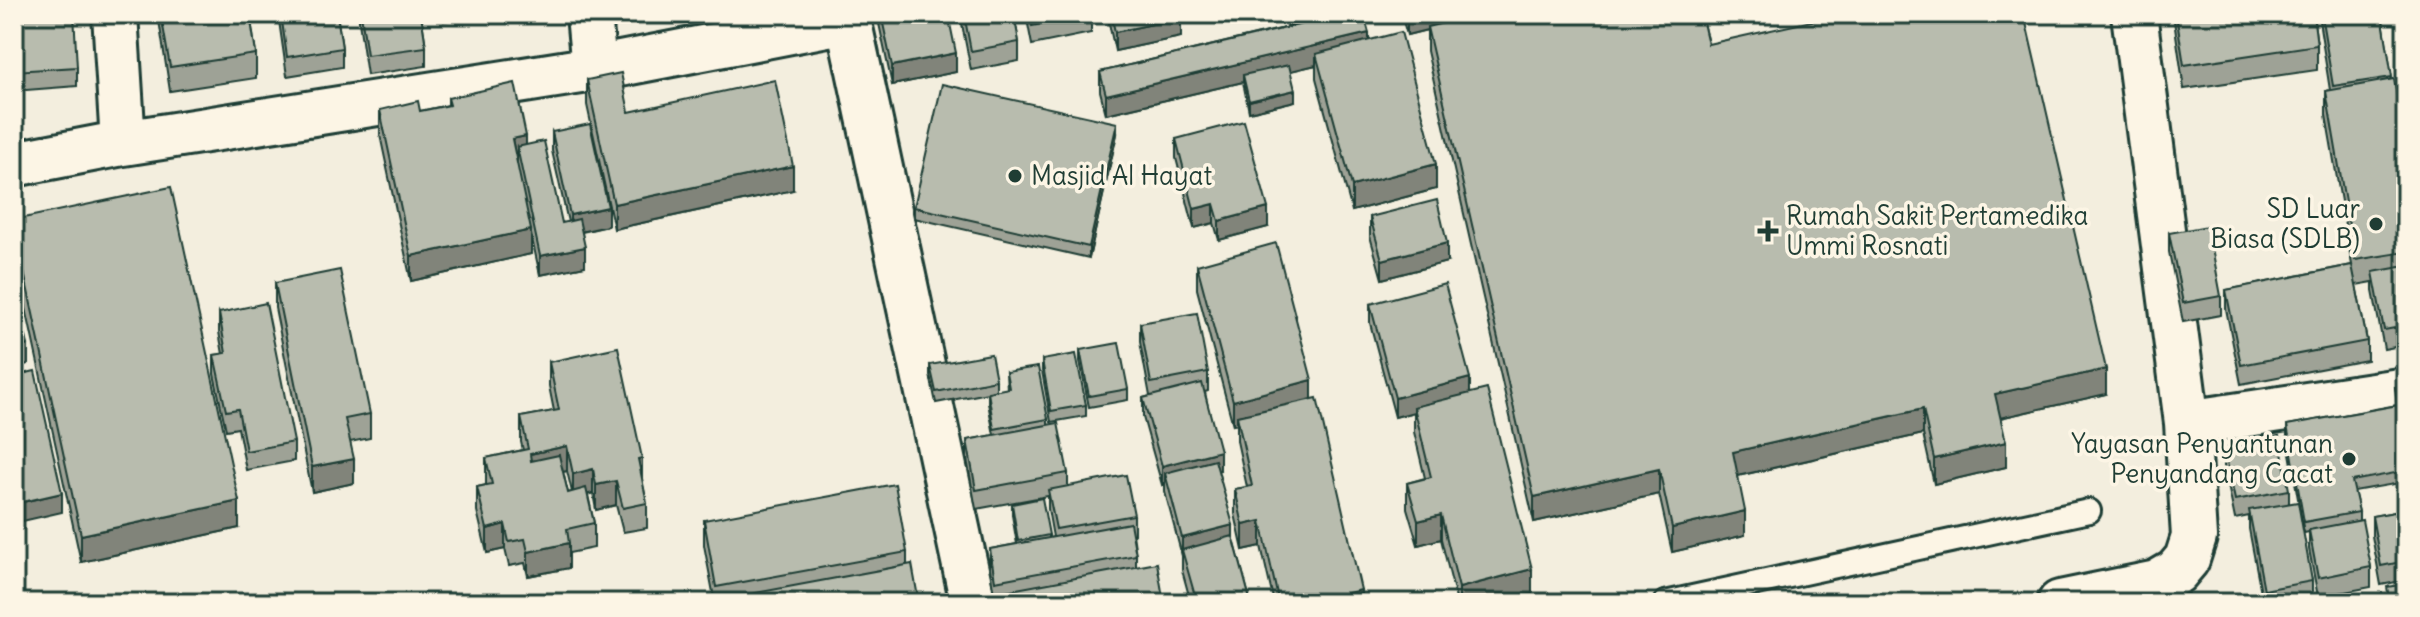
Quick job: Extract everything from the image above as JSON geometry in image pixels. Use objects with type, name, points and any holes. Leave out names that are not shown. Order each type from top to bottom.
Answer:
[{"type":"street","points":[[115,14],[123,143]]},
{"type":"street","points":[[589,14],[594,69]]},
{"type":"street","points":[[2060,603],[2157,583],[2176,572],[2187,559],[2194,537],[2187,423],[2134,14]]},
{"type":"street","points":[[14,164],[123,143],[594,69],[848,17],[973,603]]},
{"type":"street","points":[[2187,423],[2406,390]]},
{"type":"lane","points":[[1665,603],[2089,511]]},
{"type":"building","points":[[14,14],[74,14],[77,67],[14,71]]},
{"type":"building","points":[[161,14],[250,14],[256,54],[170,67]]},
{"type":"building","points":[[281,14],[337,14],[342,48],[287,57]]},
{"type":"building","points":[[361,14],[421,14],[426,47],[367,55]]},
{"type":"building","points":[[881,14],[948,14],[956,53],[892,66]]},
{"type":"building","points":[[964,14],[1014,14],[1019,42],[971,51]]},
{"type":"building","points":[[1030,14],[1089,14],[1032,26]]},
{"type":"building","points":[[1111,14],[1180,14],[1181,18],[1115,32]]},
{"type":"building","points":[[1288,14],[1314,14],[1315,19],[1290,25]]},
{"type":"building","points":[[1345,14],[1364,14],[1369,33],[1106,95],[1100,72]]},
{"type":"building","name":"Rumah Sakit Pertamedika Ummi Rosnati","points":[[1482,14],[1701,14],[1708,44],[1843,14],[2024,14],[2106,369],[1995,394],[2006,442],[1934,459],[1923,409],[1733,452],[1745,511],[1672,528],[1659,469],[1534,497],[1427,27]]},
{"type":"building","points":[[2176,14],[2313,14],[2317,45],[2184,65]]},
{"type":"building","points":[[2321,14],[2382,14],[2392,77],[2333,86]]},
{"type":"building","points":[[1401,32],[1436,164],[1352,186],[1316,54]]},
{"type":"building","points":[[1289,65],[1295,90],[1249,101],[1243,75]]},
{"type":"building","points":[[621,73],[629,112],[775,80],[793,166],[614,204],[587,80]]},
{"type":"building","name":"SD Luar Biasa (SDLB)","points":[[2394,79],[2406,148],[2406,252],[2355,260],[2326,91]]},
{"type":"building","points":[[515,83],[526,136],[512,139],[531,230],[411,256],[380,110],[418,101],[420,111],[450,105],[448,98]]},
{"type":"building","name":"Masjid Al Hayat","points":[[942,84],[1117,123],[1089,247],[914,207]]},
{"type":"building","points":[[1244,121],[1268,208],[1219,221],[1214,204],[1194,209],[1176,139]]},
{"type":"building","points":[[590,124],[608,207],[570,215],[552,132]]},
{"type":"building","points":[[544,141],[562,223],[579,219],[585,247],[540,256],[517,147]]},
{"type":"building","points":[[171,187],[239,501],[81,535],[14,220]]},
{"type":"building","points":[[1437,200],[1447,243],[1382,260],[1370,217]]},
{"type":"building","points":[[2208,226],[2221,296],[2183,303],[2169,233]]},
{"type":"building","points":[[1276,243],[1312,380],[1233,401],[1197,265]]},
{"type":"building","points":[[2352,265],[2367,341],[2241,365],[2226,290]]},
{"type":"building","points":[[2406,266],[2406,326],[2384,330],[2373,272]]},
{"type":"building","points":[[340,270],[370,414],[345,419],[354,459],[312,467],[275,283]]},
{"type":"building","points":[[1445,284],[1470,378],[1395,398],[1370,304]]},
{"type":"building","points":[[17,299],[28,345],[14,348],[14,300]]},
{"type":"building","points":[[266,303],[294,442],[246,451],[238,409],[226,411],[214,355],[226,353],[219,313]]},
{"type":"building","points":[[1197,313],[1208,372],[1151,383],[1140,323]]},
{"type":"building","points":[[1119,343],[1128,389],[1089,396],[1080,350]]},
{"type":"building","points":[[618,347],[642,458],[638,459],[647,503],[623,508],[616,481],[596,485],[593,469],[573,474],[567,446],[530,454],[531,461],[559,455],[568,493],[586,488],[594,523],[567,529],[569,543],[528,552],[525,539],[509,542],[505,524],[487,529],[477,487],[492,484],[486,458],[528,449],[521,417],[559,410],[549,362]]},
{"type":"building","points":[[991,354],[996,380],[936,392],[930,365]]},
{"type":"building","points":[[1076,354],[1086,405],[1051,411],[1042,360]]},
{"type":"building","points":[[1038,367],[1048,419],[994,429],[988,392],[1009,388],[1006,372]]},
{"type":"building","points":[[35,371],[62,493],[14,504],[14,376]]},
{"type":"building","points":[[1202,383],[1220,451],[1162,466],[1143,398]]},
{"type":"building","name":"Yayasan Penyantunan Penyandang Cacat","points":[[2406,385],[2406,471],[2352,481],[2359,512],[2304,522],[2287,425],[2399,405],[2395,387]]},
{"type":"building","points":[[1487,389],[1532,569],[1459,588],[1441,515],[1418,521],[1407,483],[1431,477],[1414,407]]},
{"type":"building","points":[[1317,398],[1361,590],[1304,603],[1279,603],[1261,521],[1243,525],[1235,489],[1252,486],[1237,416]]},
{"type":"building","points":[[1058,423],[1068,473],[976,490],[967,440]]},
{"type":"building","points":[[2279,436],[2289,490],[2235,500],[2224,447]]},
{"type":"building","points":[[1215,460],[1233,525],[1182,538],[1165,473]]},
{"type":"building","points":[[1126,475],[1134,515],[1056,529],[1048,490]]},
{"type":"building","points":[[895,484],[907,552],[716,587],[704,520]]},
{"type":"building","points":[[1042,498],[1049,535],[1018,541],[1012,504]]},
{"type":"building","points":[[2298,502],[2312,581],[2264,590],[2249,510]]},
{"type":"building","points":[[2406,510],[2406,561],[2381,566],[2372,516]]},
{"type":"building","points":[[2362,520],[2371,567],[2318,578],[2309,530]]},
{"type":"building","points":[[1130,523],[1136,555],[995,581],[990,549]]},
{"type":"building","points":[[1233,536],[1251,603],[1197,603],[1182,550]]},
{"type":"building","points":[[1157,563],[1164,603],[997,603],[995,593]]},
{"type":"building","points":[[912,564],[919,603],[718,603],[718,600]]},
{"type":"building","points":[[2406,584],[2406,603],[2390,603],[2387,587]]},
{"type":"place","name":"Masjid Al Hayat","points":[[1015,176]]},
{"type":"place","name":"SD Luar Biasa (SDLB)","points":[[2376,224]]},
{"type":"place","name":"Rumah Sakit Pertamedika Ummi Rosnati","points":[[1768,231]]},
{"type":"place","name":"Yayasan Penyantunan Penyandang Cacat","points":[[2349,459]]}]
